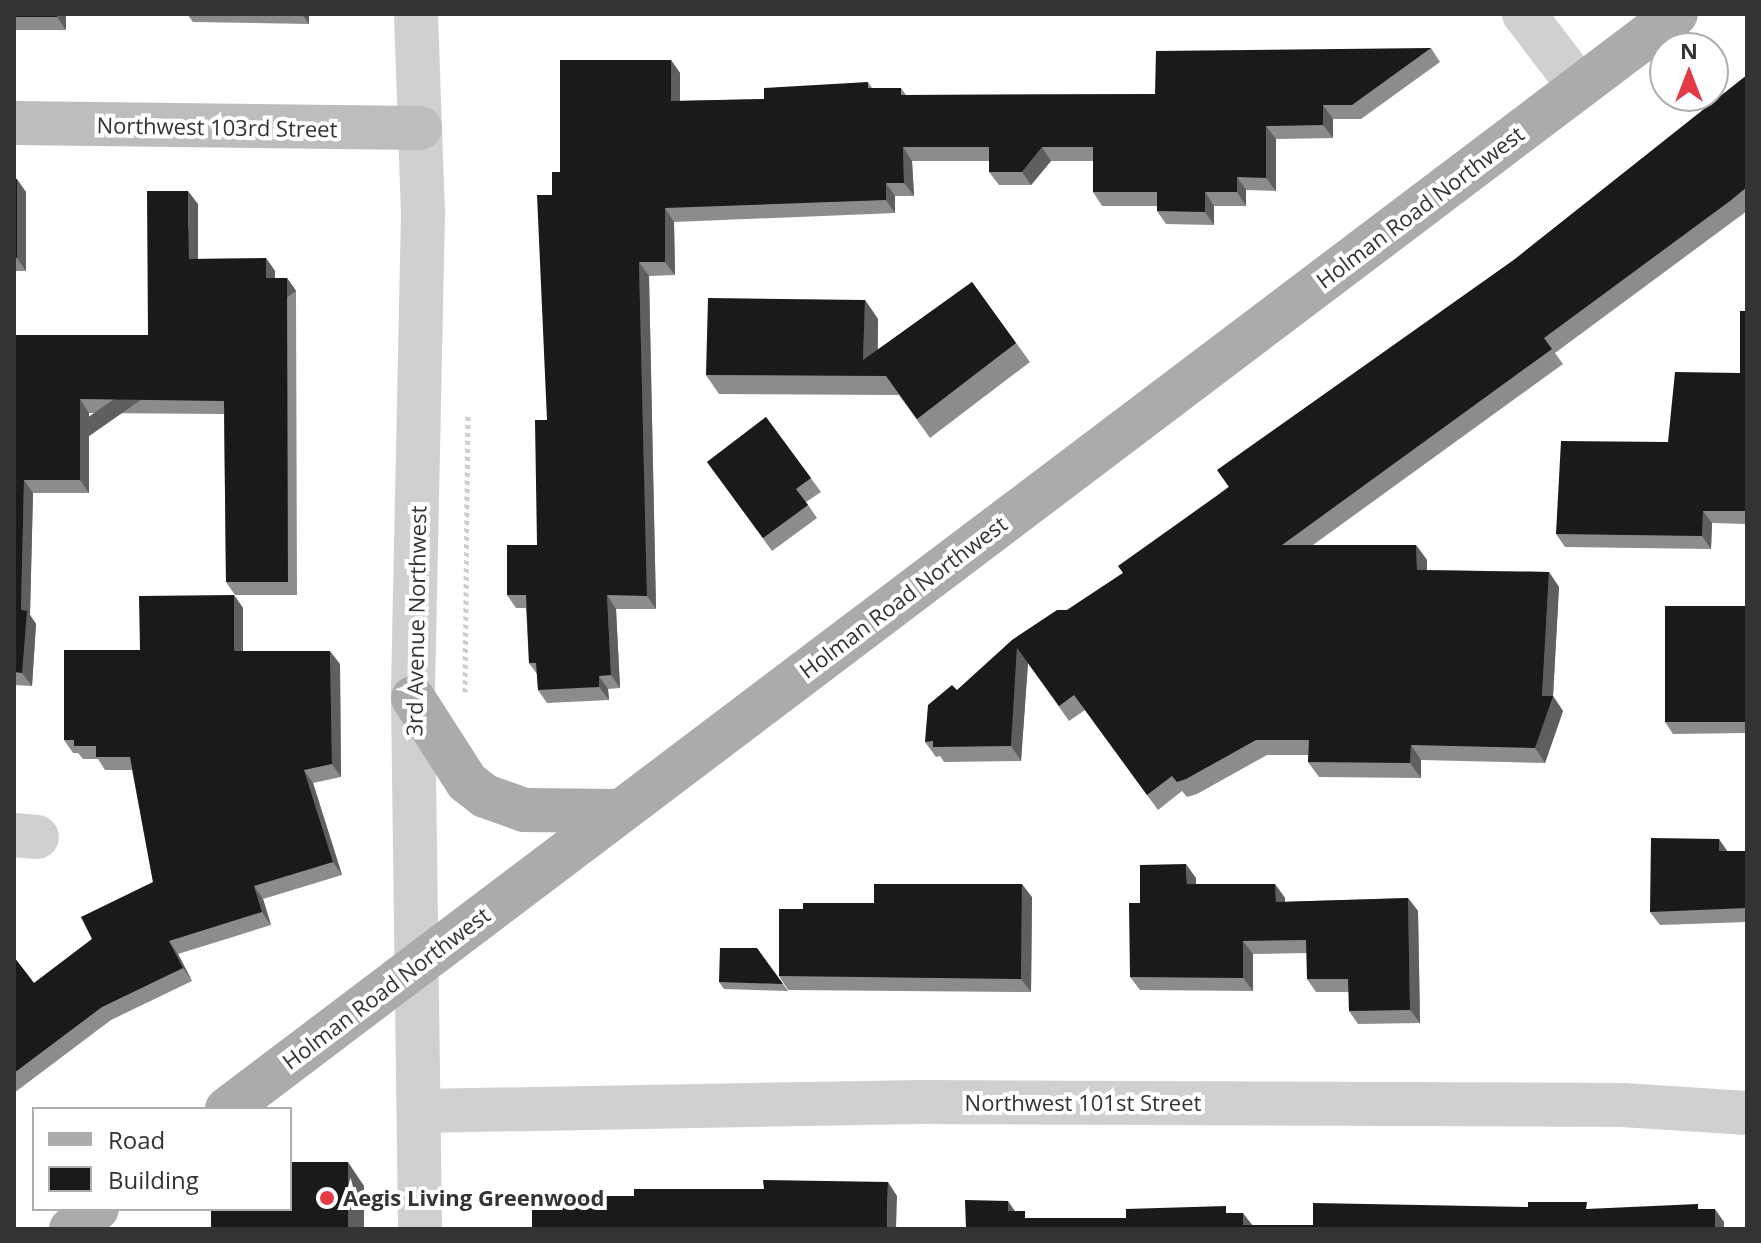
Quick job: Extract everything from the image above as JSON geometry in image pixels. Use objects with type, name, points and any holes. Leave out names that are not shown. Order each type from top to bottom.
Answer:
[{"type":"main road","name":"Holman Road Northwest","points":[[230,1107],[1676,14]]},
{"type":"main road","name":"Northwest 103rd Street","points":[[14,123],[420,128]]},
{"type":"main road","points":[[413,698],[467,782],[485,796],[524,810],[619,811]]},
{"type":"main road","points":[[71,1229],[94,1211]]},
{"type":"street","name":"3rd Avenue Northwest","points":[[416,14],[420,128],[413,698],[414,966],[420,1229]]},
{"type":"street","points":[[1524,14],[1579,86]]},
{"type":"street","name":"Northwest 101st Street","points":[[419,1111],[937,1102],[1623,1105],[1747,1113]]},
{"type":"path","points":[[465,697],[468,400]]},
{"type":"building","points":[[14,14],[57,14],[57,17],[14,17]]},
{"type":"building","points":[[1431,48],[1352,105],[1323,105],[1323,125],[1266,126],[1266,178],[1237,177],[1237,192],[1205,192],[1205,212],[1157,211],[1157,192],[1093,192],[1093,147],[1042,147],[1022,172],[989,172],[989,147],[903,147],[904,183],[886,183],[886,200],[665,208],[665,262],[639,262],[647,596],[607,595],[611,675],[599,676],[599,687],[538,690],[536,663],[529,663],[526,595],[507,595],[507,545],[537,545],[535,420],[547,420],[537,195],[552,195],[552,172],[560,172],[560,60],[671,60],[671,101],[764,99],[764,88],[868,82],[868,88],[901,88],[901,95],[1155,94],[1156,51]]},
{"type":"building","points":[[1747,75],[1747,187],[1544,338],[1552,349],[1282,545],[1416,545],[1417,570],[1549,572],[1542,696],[1553,696],[1535,748],[1411,745],[1410,763],[1308,762],[1309,740],[1256,740],[1186,779],[1177,782],[1172,776],[1147,795],[1074,695],[1059,706],[1017,648],[1011,746],[933,747],[933,741],[925,742],[928,705],[952,685],[957,690],[1012,640],[1057,610],[1067,610],[1123,573],[1118,566],[1229,487],[1217,470],[1515,259],[1700,112],[1729,112],[1729,89]]},
{"type":"building","points":[[14,179],[17,179],[17,258],[14,258]]},
{"type":"building","points":[[147,191],[188,191],[189,259],[266,258],[266,278],[287,278],[288,582],[226,582],[224,401],[80,399],[80,480],[24,480],[21,610],[27,611],[22,673],[14,672],[14,335],[148,335]]},
{"type":"building","points":[[972,282],[1016,343],[917,419],[886,376],[706,375],[708,298],[865,300],[863,360]]},
{"type":"building","points":[[1740,311],[1747,311],[1747,511],[1703,511],[1702,536],[1556,534],[1561,441],[1668,442],[1675,372],[1740,373]]},
{"type":"building","points":[[766,417],[811,478],[796,489],[808,505],[763,538],[707,462]]},
{"type":"building","points":[[234,595],[234,651],[330,651],[332,764],[304,770],[333,862],[254,886],[262,912],[169,941],[183,968],[102,1007],[14,1073],[14,957],[34,983],[92,939],[81,917],[153,882],[130,757],[96,757],[96,746],[74,746],[74,740],[64,740],[64,650],[140,650],[139,596]]},
{"type":"building","points":[[1665,606],[1747,606],[1747,722],[1665,722]]},
{"type":"building","points":[[1651,838],[1719,839],[1719,851],[1747,851],[1747,908],[1650,912]]},
{"type":"building","points":[[1186,864],[1187,884],[1275,884],[1276,902],[1408,898],[1410,1010],[1349,1011],[1348,979],[1307,979],[1306,940],[1243,941],[1243,978],[1130,977],[1129,903],[1140,903],[1140,865]]},
{"type":"building","points":[[874,884],[1022,884],[1021,979],[779,976],[779,909],[803,909],[803,903],[874,903]]},
{"type":"building","points":[[720,948],[757,948],[783,984],[719,982]]},
{"type":"building","name":"Aegis Living Greenwood","points":[[292,1162],[348,1162],[348,1229],[211,1229],[211,1211],[292,1211]]},
{"type":"building","points":[[763,1180],[888,1182],[887,1229],[532,1229],[532,1196],[634,1196],[634,1189],[764,1189]]},
{"type":"building","points":[[965,1200],[1008,1201],[1008,1211],[1025,1211],[1025,1218],[1126,1218],[1126,1209],[1226,1206],[1226,1213],[1243,1213],[1243,1225],[1313,1225],[1313,1203],[1528,1207],[1528,1202],[1587,1202],[1586,1209],[1698,1204],[1698,1209],[1715,1209],[1715,1229],[966,1229]]},
{"type":"place","name":"Aegis Living Greenwood","points":[[327,1198]]}]
